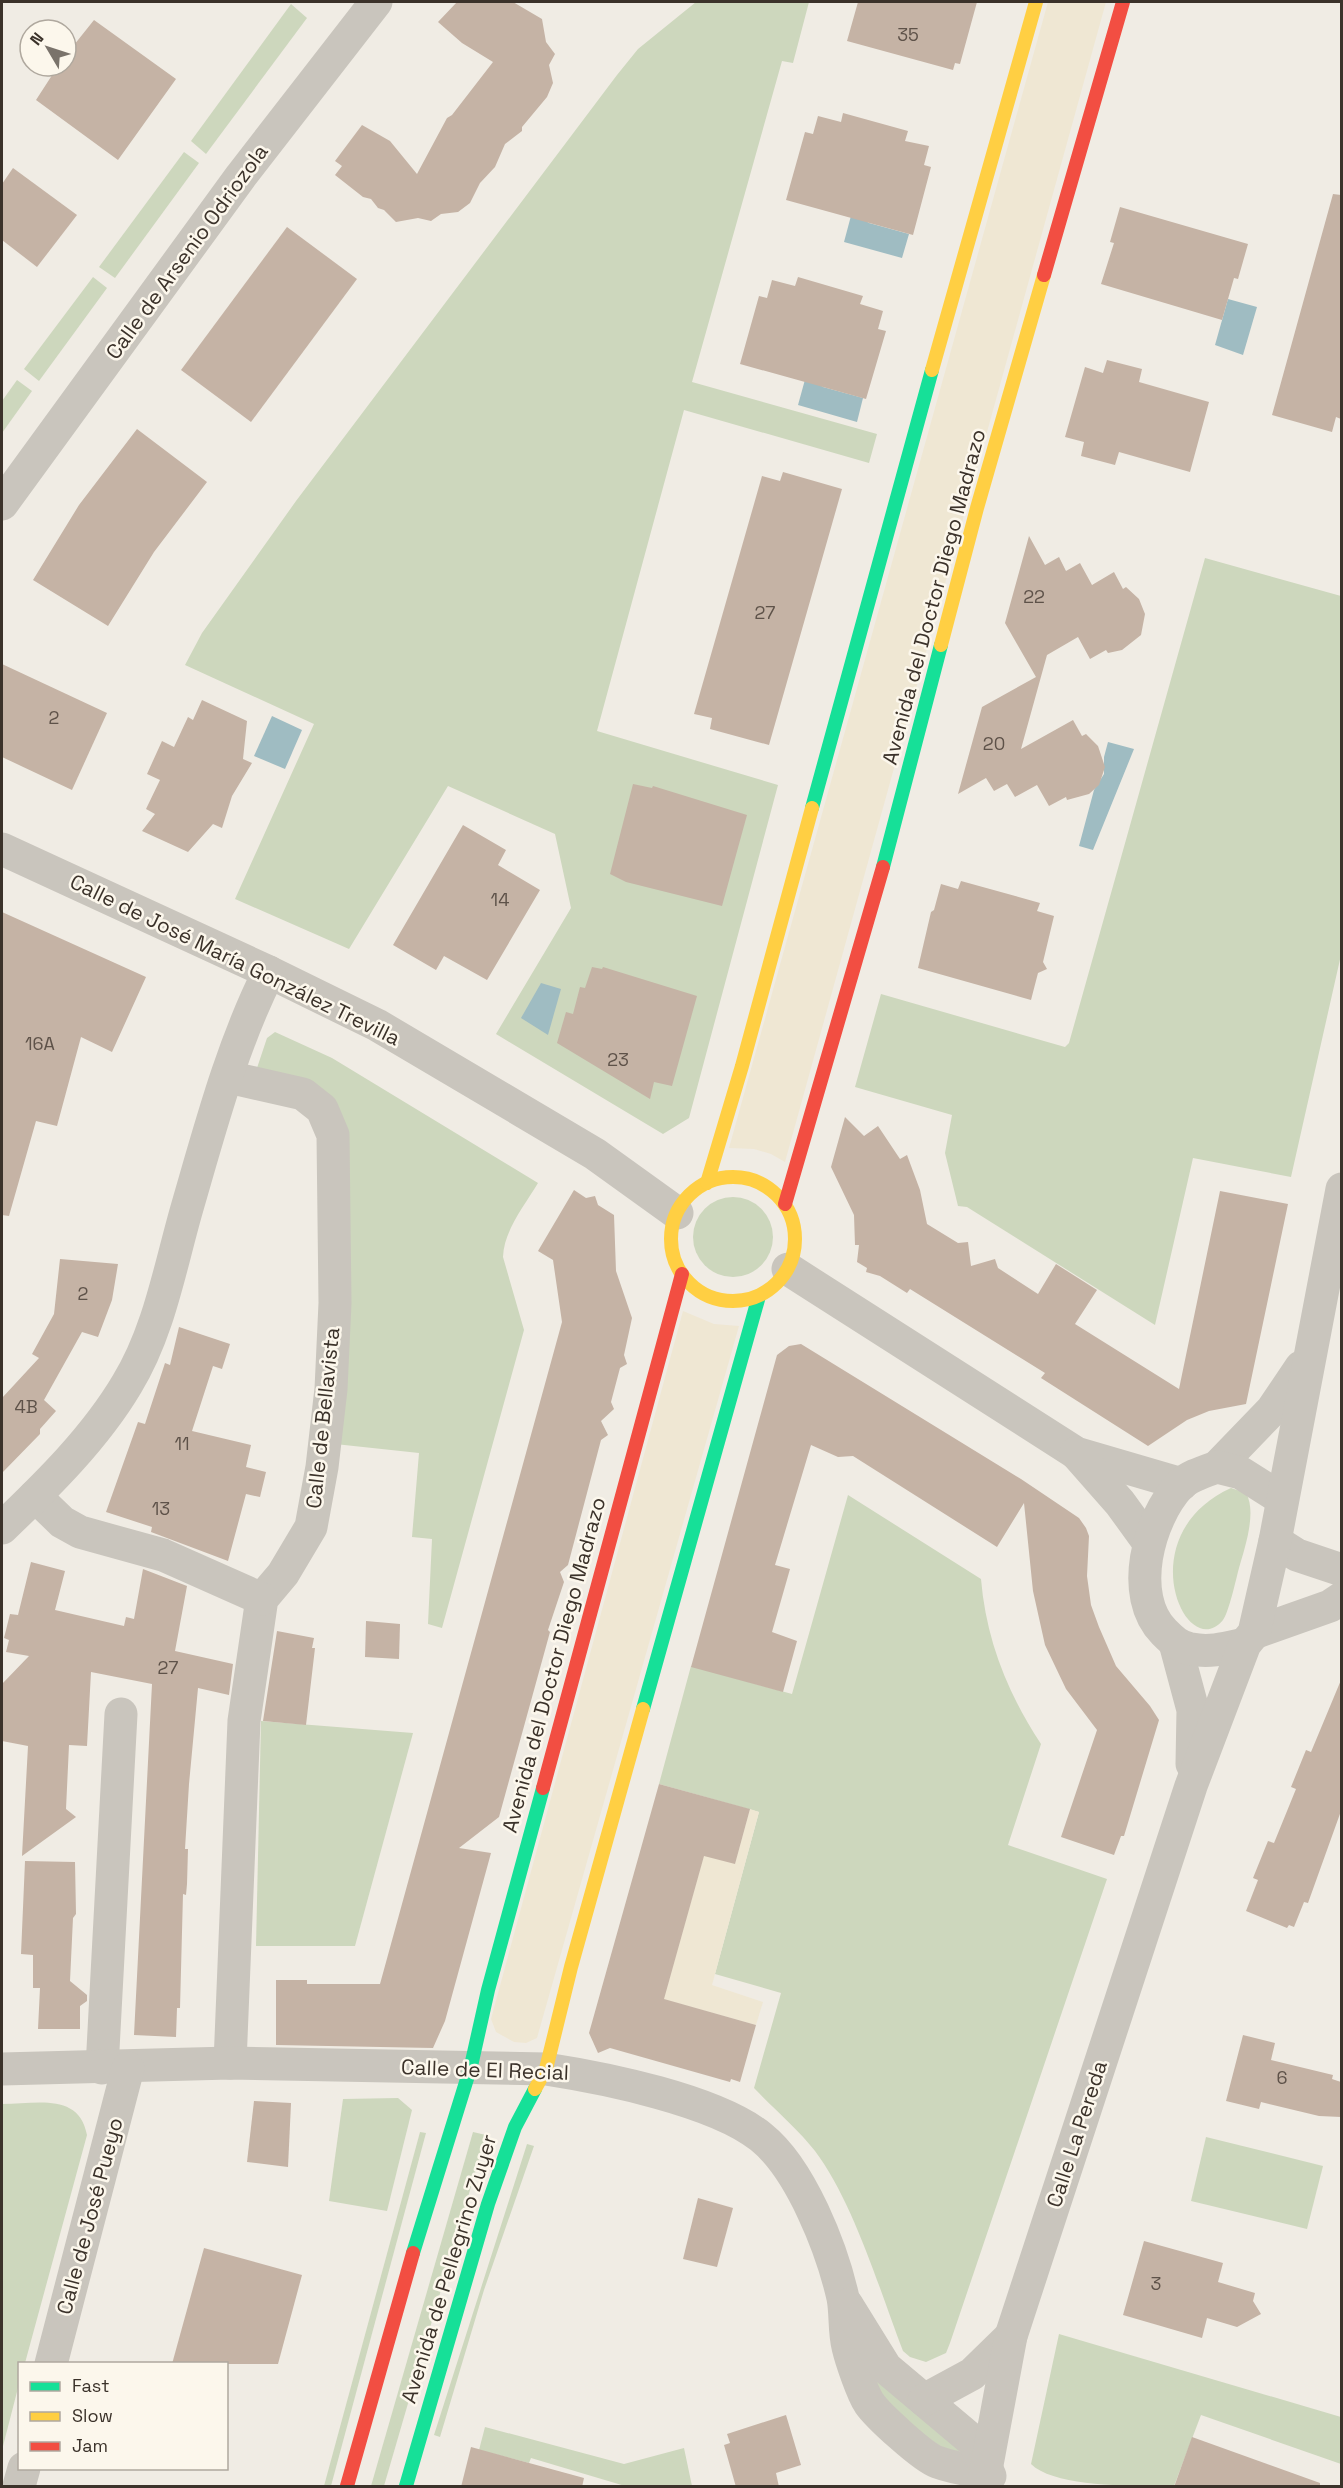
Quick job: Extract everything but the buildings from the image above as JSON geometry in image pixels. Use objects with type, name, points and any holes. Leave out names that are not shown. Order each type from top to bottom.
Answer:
[{"type":"main road","points":[[707,1183],[739,1077],[907,458],[1036,2]]},
{"type":"main road","name":"Avenida del Doctor Diego Madrazo","points":[[785,1204],[807,1136],[889,848],[977,508],[1123,2]]},
{"type":"main road","points":[[728,1177],[750,1179],[770,1188],[785,1204],[794,1225],[795,1248],[788,1269],[778,1283],[759,1296],[747,1300],[729,1301],[711,1297],[694,1288],[682,1274],[675,1260],[672,1228],[685,1200],[707,1183],[728,1177]]},
{"type":"main road","name":"Avenida del Doctor Diego Madrazo","points":[[471,2066],[488,1990],[682,1274]]},
{"type":"main road","points":[[546,2069],[574,1955],[759,1296]]},
{"type":"main road","name":"Avenida de Pellegrino Zuyer","points":[[347,2487],[393,2318],[471,2066]]},
{"type":"main road","name":"Avenida de Pellegrino Zuyer","points":[[405,2487],[445,2344],[488,2204],[515,2127],[546,2069]]},
{"type":"street","name":"Calle de Arsenio Odriozola","points":[[2,504],[241,176],[376,2]]},
{"type":"street","name":"Calle de José María González Trevilla","points":[[2,849],[377,1024],[595,1154],[677,1213]]},
{"type":"street","points":[[2,1528],[35,1496],[107,1415],[128,1383],[159,1312],[187,1208],[228,1077],[254,1002],[269,972]]},
{"type":"street","name":"Calle de Bellavista","points":[[228,1077],[303,1094],[322,1109],[333,1135],[335,1303],[331,1389],[322,1467],[311,1527],[283,1574],[262,1599]]},
{"type":"street","points":[[1250,1638],[1275,1541],[1341,1189]]},
{"type":"street","points":[[788,1269],[1076,1453],[1120,1503],[1149,1543]]},
{"type":"street","points":[[1308,1356],[1272,1410],[1217,1467],[1182,1484],[1165,1507],[1149,1543],[1145,1563],[1147,1604],[1154,1623],[1175,1643],[1189,1649],[1214,1651],[1330,1606],[1341,1598]]},
{"type":"street","points":[[1076,1453],[1182,1484]]},
{"type":"street","points":[[1217,1467],[1241,1473],[1282,1499]]},
{"type":"street","points":[[35,1496],[62,1522],[80,1532],[163,1556],[262,1599],[244,1721],[230,2064]]},
{"type":"street","points":[[1275,1541],[1297,1555],[1341,1570]]},
{"type":"street","name":"Calle La Pereda","points":[[991,2482],[1011,2336],[1191,1786],[1250,1638]]},
{"type":"street","name":"Calle La Pereda","points":[[1175,1643],[1193,1710],[1191,1786]]},
{"type":"street","points":[[115,2068],[121,1714]]},
{"type":"street","name":"Calle de El Recial","points":[[2,2047],[2,2069],[230,2064],[471,2066],[546,2069],[578,2074],[679,2098],[721,2115],[761,2137],[802,2190],[823,2234],[843,2299],[848,2348],[869,2402],[944,2474],[991,2482]]},
{"type":"street","name":"Calle de José Pueyo","points":[[51,2362],[115,2068]]},
{"type":"street","name":"Calle de El Recial","points":[[843,2299],[886,2368],[974,2442],[991,2482]]},
{"type":"street","points":[[924,2400],[972,2374],[1011,2336]]},
{"type":"street","points":[[19,2487],[24,2470]]},
{"type":"green space","points":[[696,2],[809,2],[793,63],[782,61],[692,382],[877,434],[869,463],[684,410],[597,731],[778,785],[689,1118],[663,1134],[496,1034],[571,908],[555,834],[448,786],[349,949],[235,899],[314,724],[185,665],[202,633],[296,501],[617,75],[638,49]]},
{"type":"green space","points":[[291,4],[307,18],[206,154],[191,141]]},
{"type":"green space","points":[[184,152],[199,163],[115,278],[99,267]]},
{"type":"green space","points":[[93,277],[107,288],[39,381],[24,369]]},
{"type":"green space","points":[[17,380],[32,391],[2,433],[2,401]]},
{"type":"green space","points":[[1205,558],[1341,596],[1341,955],[1291,1177],[1193,1158],[1155,1325],[967,1207],[958,1206],[945,1153],[952,1115],[855,1087],[881,994],[1065,1047],[1069,1043]]},
{"type":"green space","points":[[275,1032],[332,1058],[538,1183],[516,1218],[504,1247],[503,1257],[524,1330],[442,1628],[428,1624],[432,1539],[412,1537],[419,1453],[335,1444],[347,1146],[255,1074],[267,1038]]},
{"type":"green space","points":[[725,1197],[741,1197],[762,1208],[773,1229],[773,1245],[762,1266],[741,1277],[725,1277],[711,1271],[699,1259],[693,1245],[693,1229],[699,1215],[711,1203]]},
{"type":"green space","points":[[1231,1488],[1246,1493],[1250,1510],[1249,1530],[1225,1616],[1223,1620],[1208,1629],[1194,1625],[1182,1610],[1175,1588],[1173,1562],[1181,1535],[1200,1509]]},
{"type":"green space","points":[[848,1495],[981,1579],[988,1623],[1000,1666],[1018,1706],[1041,1744],[1008,1845],[1107,1879],[950,2343],[946,2353],[926,2362],[910,2357],[903,2351],[865,2247],[829,2171],[793,2126],[754,2088],[781,1993],[715,1974],[759,1812],[659,1784],[691,1666],[792,1694]]},
{"type":"green space","points":[[261,1721],[413,1733],[355,1946],[256,1946]]},
{"type":"green space","points":[[398,2098],[412,2110],[387,2211],[329,2201],[343,2099]]},
{"type":"green space","points":[[54,2103],[66,2106],[75,2112],[82,2121],[87,2135],[25,2362],[18,2362],[18,2388],[2,2450],[2,2104]]},
{"type":"green space","points":[[420,2132],[426,2133],[331,2486],[324,2486]]},
{"type":"green space","points":[[473,2132],[486,2135],[384,2486],[371,2486]]},
{"type":"green space","points":[[1206,2137],[1323,2166],[1307,2229],[1191,2201]]},
{"type":"green space","points":[[527,2144],[534,2146],[484,2290],[440,2437],[434,2435]]},
{"type":"green space","points":[[1059,2334],[1341,2417],[1341,2464],[1201,2415],[1174,2486],[1077,2482],[1043,2472],[1031,2464]]},
{"type":"green space","points":[[868,2369],[965,2450],[951,2454],[887,2409]]},
{"type":"green space","points":[[485,2427],[624,2464],[684,2448],[692,2486],[625,2486],[531,2458],[529,2463],[479,2450]]},
{"type":"shaded area","points":[[1048,2],[1106,2],[785,1162],[771,1154],[754,1149],[729,1148]]},
{"type":"shaded area","points":[[683,1311],[714,1324],[739,1326],[537,2038],[526,2043],[514,2042],[496,2032],[491,2019]]},
{"type":"shaded area","points":[[750,1809],[759,1812],[712,1985],[763,2002],[756,2025],[655,1997],[667,1987],[704,1855],[735,1863]]},
{"type":"water","points":[[852,212],[869,223],[909,234],[902,258],[844,242]]},
{"type":"water","points":[[1228,299],[1257,307],[1243,355],[1215,345]]},
{"type":"water","points":[[806,376],[823,387],[863,398],[857,422],[798,405]]},
{"type":"water","points":[[272,716],[302,730],[285,769],[254,756]]},
{"type":"water","points":[[1108,742],[1134,749],[1093,850],[1079,846],[1094,790],[1104,774],[1104,757]]},
{"type":"water","points":[[541,983],[561,989],[548,1035],[521,1018]]},
{"type":"traffic: fast","points":[[812,808],[932,370]]},
{"type":"traffic: fast","points":[[883,867],[941,645]]},
{"type":"traffic: fast","points":[[643,1709],[759,1296]]},
{"type":"traffic: fast","points":[[413,2253],[471,2066],[488,1990],[543,1788]]},
{"type":"traffic: fast","points":[[406,2486],[488,2204],[515,2127],[535,2089]]},
{"type":"traffic: slow","points":[[932,370],[1036,2]]},
{"type":"traffic: slow","points":[[941,645],[977,508],[1044,275]]},
{"type":"traffic: slow","points":[[707,1183],[742,1066],[812,808]]},
{"type":"traffic: slow","points":[[733,1177],[757,1182],[777,1195],[790,1215],[795,1239],[790,1263],[777,1283],[757,1296],[733,1301],[709,1296],[689,1283],[676,1263],[671,1239],[676,1215],[689,1195],[709,1182],[733,1177]]},
{"type":"traffic: slow","points":[[535,2089],[546,2069],[571,1967],[643,1709]]},
{"type":"traffic: jam","points":[[1044,275],[1123,2]]},
{"type":"traffic: jam","points":[[785,1204],[883,867]]},
{"type":"traffic: jam","points":[[543,1788],[682,1274]]},
{"type":"traffic: jam","points":[[347,2486],[413,2253]]}]
